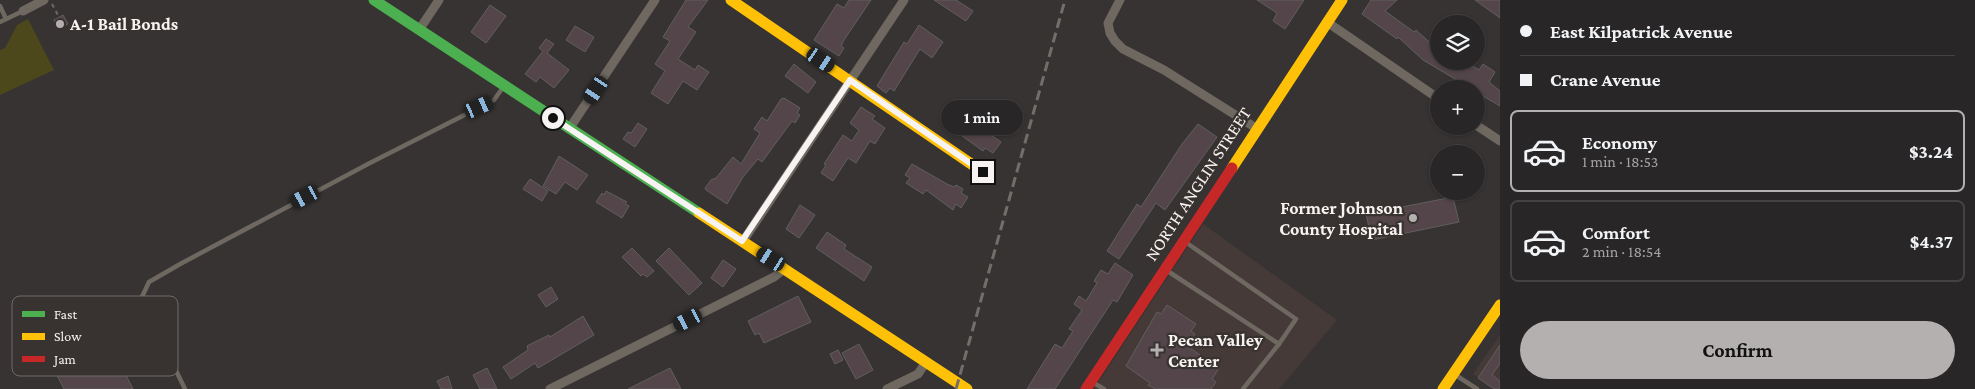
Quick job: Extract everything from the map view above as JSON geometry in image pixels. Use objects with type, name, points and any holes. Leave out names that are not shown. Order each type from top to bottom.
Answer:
[{"type":"street","points":[[23,11],[44,0]]},
{"type":"street","points":[[374,0],[967,389]]},
{"type":"street","points":[[419,30],[439,0]]},
{"type":"street","points":[[570,129],[655,0]]},
{"type":"street","points":[[731,0],[983,172]]},
{"type":"street","points":[[742,241],[904,0]]},
{"type":"street","points":[[1120,0],[1108,23],[1110,33],[1123,49],[1164,70],[1256,128]]},
{"type":"street","name":"NORTH ANGLIN STREET","points":[[1088,385],[1342,0]]},
{"type":"street","points":[[1327,22],[1430,93]]},
{"type":"street","points":[[1485,131],[1500,141]]},
{"type":"street","points":[[550,389],[774,277],[785,268]]},
{"type":"street","points":[[1443,389],[1499,308]]},
{"type":"street","points":[[887,389],[918,374],[926,362]]},
{"type":"lane","points":[[0,6],[6,19]]},
{"type":"lane","points":[[0,22],[23,11]]},
{"type":"lane","points":[[142,296],[149,282],[231,236],[494,100],[504,86]]},
{"type":"lane","points":[[1183,240],[1296,319],[1279,344],[1243,389]]},
{"type":"lane","points":[[1164,268],[1279,344]]},
{"type":"lane","points":[[1453,373],[1477,389]]},
{"type":"lane","points":[[178,375],[185,389]]},
{"type":"lane","points":[[1088,385],[1104,389]]},
{"type":"path","points":[[50,0],[59,17]]},
{"type":"shaded area","points":[[28,19],[54,70],[0,95],[0,50],[5,48],[17,25]]},
{"type":"shaded area","points":[[1203,224],[1337,320],[1279,389],[1094,389]]},
{"type":"shaded area","points":[[1500,335],[1500,389],[1494,389],[1473,374]]},
{"type":"building","points":[[686,0],[708,0],[688,27],[696,32],[678,59],[695,70],[698,65],[709,72],[697,90],[683,81],[668,104],[651,93],[665,71],[655,64],[670,41],[663,37]]},
{"type":"building","points":[[849,0],[871,0],[844,40],[841,46],[844,48],[839,56],[814,40],[837,4],[844,8]]},
{"type":"building","points":[[934,0],[956,0],[973,11],[966,21]]},
{"type":"building","points":[[1257,0],[1304,0],[1285,29],[1273,21],[1277,13]]},
{"type":"building","points":[[1371,0],[1397,0],[1385,11],[1414,32],[1416,30],[1430,43],[1430,64],[1398,37],[1397,39],[1362,14]]},
{"type":"building","points":[[1475,0],[1500,0],[1500,18]]},
{"type":"building","points":[[490,5],[506,16],[486,43],[471,32]]},
{"type":"building","points":[[63,15],[68,24],[58,28],[54,20]]},
{"type":"building","points":[[919,25],[943,42],[932,58],[920,49],[894,91],[890,88],[886,93],[877,86],[904,42],[907,44]]},
{"type":"building","points":[[575,26],[594,37],[585,52],[566,40]]},
{"type":"building","points":[[546,39],[554,44],[547,53],[569,70],[554,88],[540,77],[536,82],[525,74],[543,51],[539,48]]},
{"type":"building","points":[[794,64],[816,82],[808,93],[785,76]]},
{"type":"building","points":[[1485,65],[1495,72],[1489,82],[1500,91],[1500,106],[1485,97],[1485,80],[1457,80],[1440,70],[1485,70]]},
{"type":"building","points":[[784,98],[800,108],[797,113],[800,115],[795,123],[792,121],[762,162],[758,159],[743,177],[727,204],[706,190],[705,188],[711,180],[716,178],[733,157],[741,164],[760,133],[754,129],[762,117],[767,121],[781,99]]},
{"type":"building","points":[[861,107],[875,116],[872,119],[885,128],[875,144],[870,141],[856,163],[848,158],[833,181],[821,173],[826,165],[824,164],[843,135],[852,141],[859,130],[850,123]]},
{"type":"building","points":[[952,108],[1001,142],[993,153],[985,148],[983,151],[943,122]]},
{"type":"building","points":[[638,123],[647,129],[635,147],[623,139],[628,132],[631,133]]},
{"type":"building","points":[[1198,124],[1217,137],[1165,210],[1156,203],[1119,259],[1107,251],[1137,204],[1141,207],[1182,144]]},
{"type":"building","points":[[559,156],[588,175],[577,190],[565,182],[556,194],[543,186]]},
{"type":"building","points":[[912,164],[947,184],[954,187],[956,185],[963,189],[961,193],[968,197],[961,208],[956,204],[953,210],[926,190],[923,194],[906,183],[910,178],[905,175]]},
{"type":"building","points":[[530,179],[548,191],[542,201],[523,189]]},
{"type":"building","points":[[606,191],[627,202],[625,204],[629,206],[622,218],[596,202],[602,193],[604,195]]},
{"type":"building","name":"Former Johnson County Hospital","points":[[1438,200],[1454,200],[1459,222],[1372,240],[1366,214]]},
{"type":"building","points":[[800,205],[815,215],[799,238],[786,229]]},
{"type":"building","points":[[827,232],[846,245],[844,249],[872,267],[864,281],[816,248]]},
{"type":"building","points":[[632,248],[654,271],[647,277],[643,274],[641,276],[622,257]]},
{"type":"building","points":[[669,248],[702,283],[689,295],[656,261]]},
{"type":"building","points":[[723,260],[736,269],[723,287],[711,278]]},
{"type":"building","points":[[1115,263],[1133,275],[1117,302],[1113,300],[1055,389],[1027,389],[1055,344],[1062,348],[1073,331],[1069,329],[1082,310],[1074,304],[1079,296],[1086,301],[1097,283],[1094,281],[1101,270],[1108,274]]},
{"type":"building","points":[[551,287],[558,299],[546,307],[538,295]]},
{"type":"building","points":[[798,296],[811,322],[764,343],[759,333],[755,335],[748,321]]},
{"type":"building","name":"Pecan Valley Center","points":[[1167,305],[1196,324],[1191,331],[1195,334],[1187,346],[1219,368],[1212,379],[1216,382],[1211,389],[1155,389],[1148,385],[1150,383],[1126,366],[1157,312],[1161,314]]},
{"type":"building","points":[[583,316],[594,335],[538,368],[535,363],[511,379],[503,367],[528,350],[527,346],[549,335],[550,337]]},
{"type":"building","points":[[859,344],[873,370],[856,379],[842,353]]},
{"type":"building","points":[[1500,345],[1500,363],[1492,375],[1500,381],[1500,389],[1494,389],[1478,378]]},
{"type":"building","points":[[838,350],[843,360],[835,364],[830,354]]},
{"type":"building","points":[[487,368],[497,389],[480,389],[473,375]]},
{"type":"building","points":[[670,368],[681,389],[628,389]]},
{"type":"building","points":[[57,376],[126,376],[133,389],[64,389]]},
{"type":"building","points":[[448,376],[452,389],[441,389],[437,381]]},
{"type":"railway","points":[[956,389],[1065,0]]},
{"type":"traffic: fast","points":[[374,0],[699,213]]},
{"type":"traffic: slow","points":[[731,0],[983,172]]},
{"type":"traffic: slow","points":[[1232,168],[1342,0]]},
{"type":"traffic: slow","points":[[699,213],[967,389]]},
{"type":"traffic: slow","points":[[1443,389],[1500,305]]},
{"type":"traffic: jam","points":[[1086,389],[1232,168]]},
{"type":"place","name":"A-1 Bail Bonds","points":[[60,24]]},
{"type":"place","name":"Former Johnson County Hospital","points":[[1413,218]]},
{"type":"place","name":"Pecan Valley Center","points":[[1157,350]]},
{"type":"route","points":[[553,118],[742,241],[850,80],[983,172]]}]
